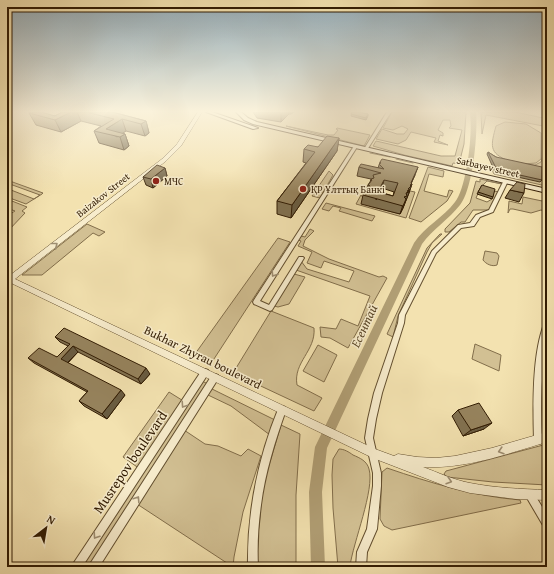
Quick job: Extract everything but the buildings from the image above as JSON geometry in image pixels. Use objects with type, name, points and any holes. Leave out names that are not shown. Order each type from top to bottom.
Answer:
[{"type":"main road","name":"Satbayev street","points":[[320,139],[547,191]]},
{"type":"street","name":"Baizakov Street","points":[[8,281],[164,160],[183,139]]},
{"type":"street","points":[[366,149],[372,139]]},
{"type":"street","points":[[301,258],[270,308],[256,302],[355,147]]},
{"type":"street","points":[[361,567],[362,552],[372,528],[377,486],[377,473],[369,438],[378,393],[401,323],[402,315],[418,282],[438,247],[460,226],[472,224],[478,216],[490,211],[506,181]]},
{"type":"street","name":"Bukhar Zhyrau boulevard","points":[[8,281],[22,284],[336,437],[373,453],[433,476],[470,488],[530,495],[547,495]]},
{"type":"street","points":[[542,439],[537,411],[542,338],[547,324]]},
{"type":"street","name":"Musrepov boulevard","points":[[76,567],[205,372]]},
{"type":"street","name":"Musrepov boulevard","points":[[93,567],[214,377]]},
{"type":"street","points":[[253,567],[255,506],[263,464],[282,410]]},
{"type":"street","name":"Bukhar Zhyrau boulevard","points":[[373,453],[404,461],[433,464],[482,457],[542,439]]},
{"type":"street","points":[[154,450],[164,456]]},
{"type":"street","points":[[433,464],[433,476]]},
{"type":"street","points":[[530,495],[547,524]]},
{"type":"street","points":[[105,522],[116,530]]},
{"type":"shaded area","points":[[336,139],[368,139],[364,146]]},
{"type":"shaded area","points":[[376,139],[407,139],[398,144]]},
{"type":"shaded area","points":[[436,139],[439,139],[438,141],[448,145],[434,142]]},
{"type":"shaded area","points":[[460,139],[464,139],[459,164],[453,163],[452,166],[373,146],[376,141],[441,156],[455,156]]},
{"type":"shaded area","points":[[493,139],[541,139],[541,159],[536,163],[523,164],[535,165],[541,162],[545,148],[547,148],[547,166],[544,166],[546,186],[494,174],[490,166],[492,166],[496,173],[509,161],[497,155],[494,151],[492,143]]},
{"type":"shaded area","points":[[428,167],[444,171],[443,177],[429,174],[424,191],[447,197],[449,190],[453,191],[447,201],[421,222],[409,218]]},
{"type":"shaded area","points":[[329,171],[333,175],[320,198],[312,196]]},
{"type":"shaded area","points":[[480,179],[502,184],[487,181],[481,187],[476,198],[487,202],[492,199],[494,191],[500,192],[489,210],[473,210],[465,222],[461,222],[449,232],[445,232],[445,229],[470,203],[476,181],[480,182]]},
{"type":"shaded area","points":[[7,180],[43,193],[42,194],[34,199],[40,195],[7,183]]},
{"type":"shaded area","points":[[11,190],[34,199],[26,204],[7,197],[7,193]]},
{"type":"shaded area","points":[[410,191],[415,192],[406,218],[356,204],[361,195],[369,206],[400,214]]},
{"type":"shaded area","points":[[523,197],[547,202],[547,212],[541,210],[531,213],[510,209],[508,213],[509,201],[522,204]]},
{"type":"shaded area","points":[[7,199],[27,207],[22,211],[25,213],[7,232],[7,216],[15,211],[7,208]]},
{"type":"shaded area","points":[[326,203],[375,216],[372,221],[339,211],[341,208],[333,206],[329,211],[322,209]]},
{"type":"shaded area","points":[[87,224],[105,232],[99,236],[93,233],[42,275],[22,275]]},
{"type":"shaded area","points":[[310,229],[314,231],[305,240],[303,246],[329,259],[379,277],[383,276],[387,278],[348,348],[330,338],[321,337],[320,327],[336,329],[341,319],[358,326],[370,296],[296,270],[301,261],[307,269],[349,282],[354,271],[324,261],[321,268],[307,263],[312,252],[298,246],[301,241],[298,240],[301,236],[305,237]]},
{"type":"shaded area","points":[[440,234],[442,234],[432,243],[427,252],[398,316],[393,337],[387,334],[427,248]]},
{"type":"shaded area","points":[[278,238],[290,242],[212,362],[195,354]]},
{"type":"shaded area","points":[[485,251],[497,253],[499,256],[497,265],[489,265],[483,260]]},
{"type":"shaded area","points":[[294,274],[305,277],[289,304],[278,307],[274,306]]},
{"type":"shaded area","points":[[271,311],[314,328],[312,343],[298,370],[297,385],[322,398],[314,411],[233,373]]},
{"type":"shaded area","points":[[475,344],[501,355],[499,371],[472,359]]},
{"type":"shaded area","points":[[318,345],[337,355],[324,382],[303,371]]},
{"type":"shaded area","points":[[200,380],[210,385],[93,567],[76,567],[140,469],[123,457],[169,392],[185,402]]},
{"type":"shaded area","points":[[210,388],[275,420],[270,435],[231,406],[208,395],[184,430],[205,444],[218,446],[241,456],[248,449],[261,456],[243,512],[233,567],[137,504]]},
{"type":"shaded area","points":[[281,425],[300,434],[296,495],[296,567],[255,567],[263,485]]},
{"type":"shaded area","points":[[547,444],[547,485],[493,482],[447,477],[444,474],[446,471]]},
{"type":"shaded area","points":[[339,449],[346,451],[365,462],[369,469],[370,478],[369,489],[350,566],[338,567],[332,475],[333,459]]},
{"type":"shaded area","points":[[387,468],[452,488],[520,500],[521,503],[392,530],[384,526],[380,519],[382,472]]},
{"type":"waterway","name":"Есентай","points":[[318,567],[316,477],[321,447],[418,243],[422,237],[459,202],[462,196],[468,172],[473,139]]},
{"type":"waterway","points":[[370,153],[390,157]]},
{"type":"waterway","points":[[396,159],[413,163]]},
{"type":"place","name":"МЧС","points":[[156,181]]},
{"type":"place","name":"ҚР Ұлттық Банкі","points":[[303,189]]}]
